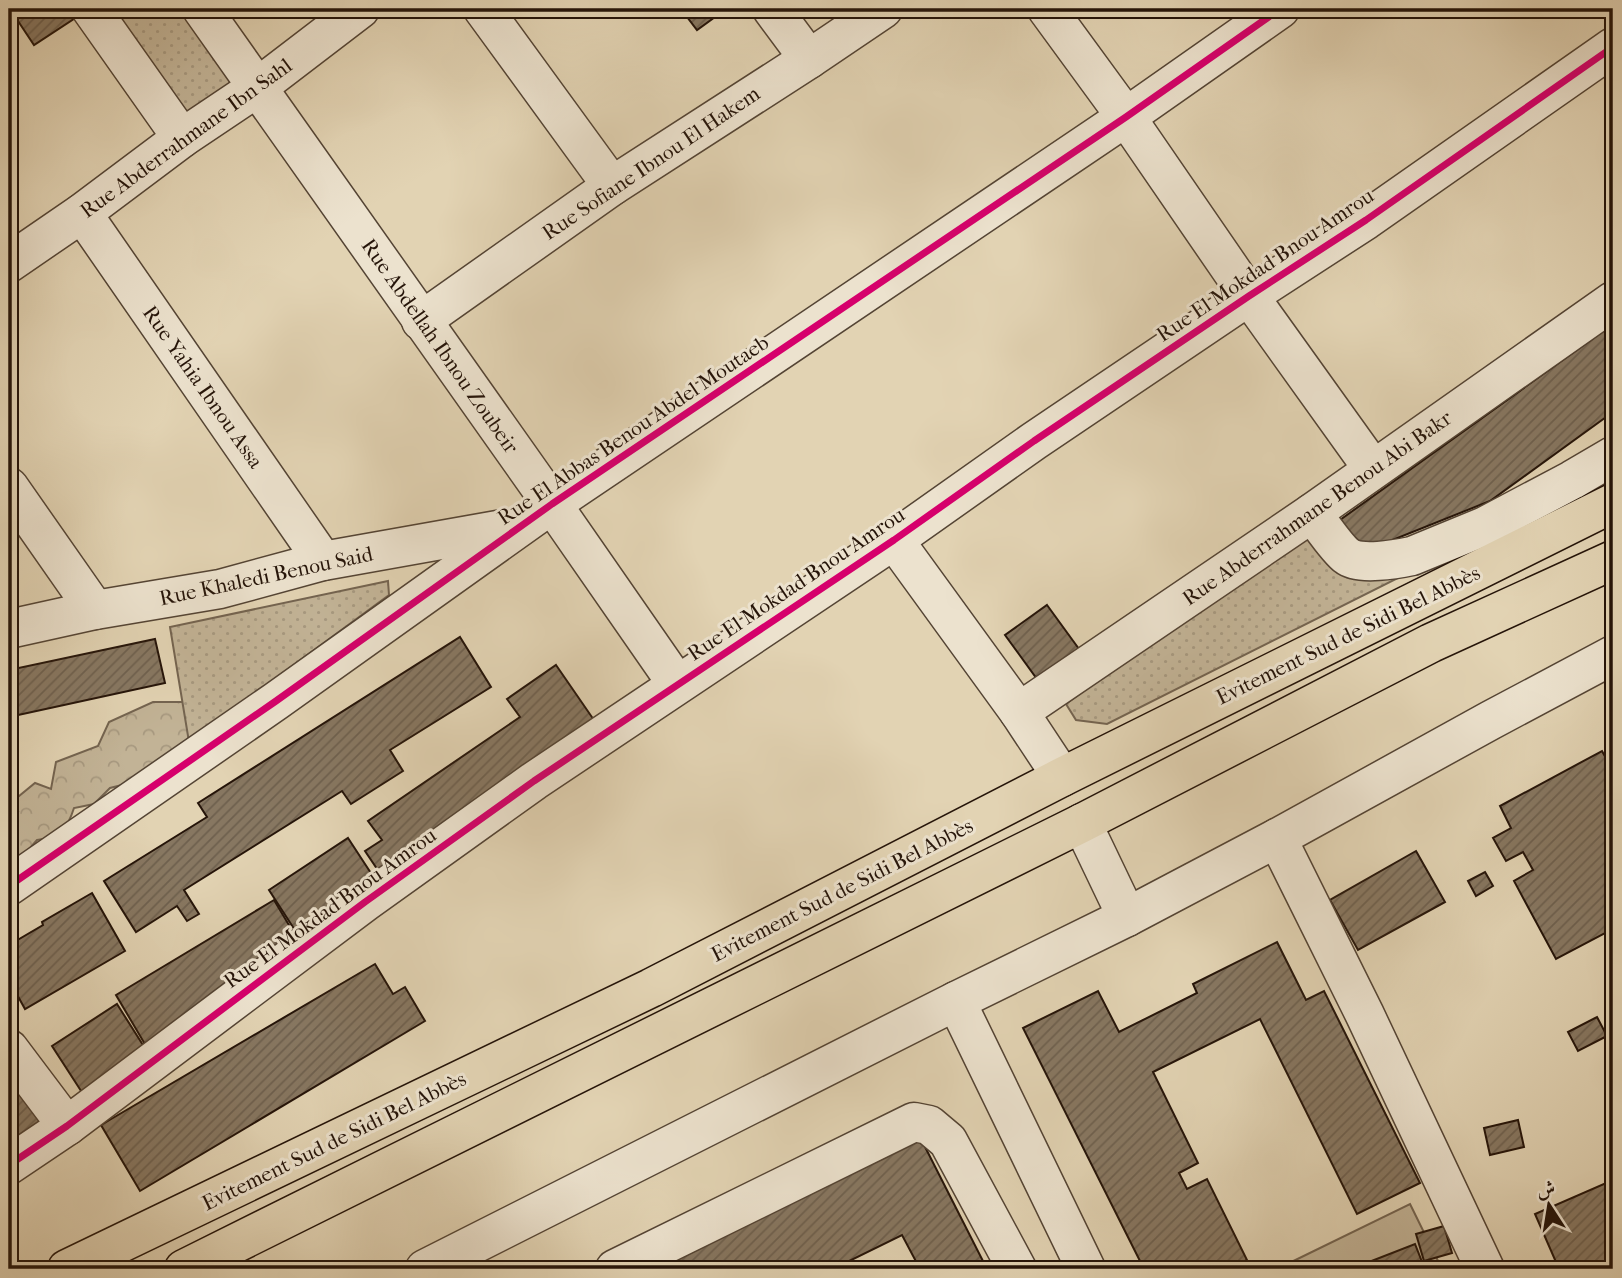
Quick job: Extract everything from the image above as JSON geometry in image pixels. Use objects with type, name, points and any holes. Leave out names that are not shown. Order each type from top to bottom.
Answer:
[{"type":"highway","name":"Evitement Sud de Sidi Bel Abbès","points":[[67,1269],[651,988],[1062,777],[1613,503]]},
{"type":"highway","name":"Evitement Sud de Sidi Bel Abbès","points":[[184,1269],[1082,823],[1431,643],[1613,560]]},
{"type":"street","points":[[91,9],[182,138]]},
{"type":"street","name":"Rue Abdellah Ibnou Zoubeir","points":[[202,9],[421,321],[538,515],[677,684]]},
{"type":"street","name":"Rue Abderrahmane Ibn Sahl","points":[[9,263],[82,213],[182,138],[258,87],[360,9]]},
{"type":"street","points":[[483,9],[612,186]]},
{"type":"street","points":[[772,9],[809,59]]},
{"type":"street","name":"Rue Sofiane Ibnou El Hakem","points":[[421,321],[612,186],[883,9]]},
{"type":"street","points":[[1047,9],[1373,469]]},
{"type":"street","name":"Rue El Abbas Benou Abdel Moutaeb","points":[[9,886],[538,515],[1126,117],[1280,9]]},
{"type":"street","name":"Rue El Mokdad Bnou Amrou","points":[[9,1165],[67,1126],[365,902],[534,781],[894,540],[1248,296],[1366,220],[1613,47]]},
{"type":"street","name":"Rue Yahia Ibnou Assa","points":[[82,213],[323,561]]},
{"type":"street","name":"Rue Abderrahmane Benou Abi Bakr","points":[[1019,712],[1312,513],[1613,301]]},
{"type":"street","points":[[1312,513],[1346,556],[1362,561],[1402,558],[1485,526],[1613,456]]},
{"type":"street","points":[[9,487],[95,610]]},
{"type":"street","name":"Rue Khaledi Benou Said","points":[[9,629],[95,610],[220,589],[323,561],[538,515]]},
{"type":"street","points":[[894,540],[1019,712],[1062,777]]},
{"type":"street","points":[[425,1269],[1127,917],[1278,838],[1613,655]]},
{"type":"street","points":[[1082,823],[1127,917]]},
{"type":"street","points":[[1278,838],[1485,1269]]},
{"type":"street","points":[[956,1001],[1086,1269]]},
{"type":"street","points":[[9,1049],[67,1126]]},
{"type":"street","points":[[615,1269],[914,1122],[929,1125],[948,1141],[1017,1269]]},
{"type":"green space","points":[[101,9],[191,9],[239,77],[179,120]]},
{"type":"green space","points":[[1313,521],[1406,574],[1107,724],[1076,720],[1066,704]]},
{"type":"green space","points":[[388,581],[389,595],[189,742],[170,627]]},
{"type":"green space","points":[[153,702],[204,702],[211,722],[126,784],[110,788],[94,804],[74,808],[62,831],[52,837],[37,840],[9,872],[9,814],[18,811],[13,801],[35,783],[51,789],[56,762],[98,746],[109,722]]},
{"type":"green space","points":[[1410,1204],[1442,1269],[1277,1269]]},
{"type":"building","points":[[9,9],[89,9],[34,45],[18,21],[9,26]]},
{"type":"building","points":[[681,9],[726,9],[697,30]]},
{"type":"building","points":[[1613,324],[1613,412],[1490,501],[1355,555],[1333,525]]},
{"type":"building","points":[[1047,605],[1079,649],[1037,679],[1005,635]]},
{"type":"building","points":[[460,637],[491,687],[390,750],[403,771],[351,804],[342,791],[184,890],[199,914],[187,921],[177,906],[136,932],[104,881],[207,817],[198,803]]},
{"type":"building","points":[[155,639],[165,683],[9,717],[9,670]]},
{"type":"building","points":[[556,665],[596,723],[398,900],[365,851],[382,840],[368,821],[520,717],[507,699]]},
{"type":"building","points":[[1602,751],[1613,771],[1613,929],[1556,959],[1514,881],[1533,870],[1523,852],[1506,861],[1493,838],[1511,828],[1500,806]]},
{"type":"building","points":[[348,838],[380,887],[300,938],[269,890]]},
{"type":"building","points":[[1416,851],[1445,902],[1358,950],[1330,900]]},
{"type":"building","points":[[1485,872],[1493,886],[1476,896],[1468,881]]},
{"type":"building","points":[[92,893],[125,951],[25,1009],[9,980],[9,945]]},
{"type":"building","points":[[274,900],[305,952],[146,1046],[116,995]]},
{"type":"building","points":[[1277,942],[1306,1000],[1324,991],[1420,1183],[1357,1214],[1260,1019],[1153,1072],[1198,1163],[1179,1173],[1187,1189],[1207,1179],[1247,1260],[1228,1269],[1144,1269],[1023,1028],[1098,991],[1119,1032],[1197,993],[1193,984]]},
{"type":"building","points":[[375,964],[393,994],[405,987],[425,1021],[140,1191],[101,1125]]},
{"type":"building","points":[[117,1004],[148,1053],[83,1094],[52,1046]]},
{"type":"building","points":[[1597,1017],[1607,1036],[1578,1051],[1568,1032]]},
{"type":"building","points":[[9,1055],[50,1125],[9,1144]]},
{"type":"building","points":[[1518,1120],[1524,1147],[1490,1155],[1484,1128]]},
{"type":"building","points":[[919,1135],[987,1269],[920,1269],[902,1235],[833,1269],[655,1269]]},
{"type":"building","points":[[1613,1180],[1613,1269],[1559,1269],[1535,1214]]},
{"type":"building","points":[[1444,1226],[1452,1253],[1424,1261],[1416,1234]]},
{"type":"building","points":[[1415,1244],[1424,1267],[1351,1269]]},
{"type":"cycle path","points":[[9,886],[276,701],[552,504],[1126,117],[1280,9]]},
{"type":"cycle path","points":[[9,1165],[67,1126],[365,902],[534,781],[894,540],[1034,441],[1249,296],[1366,220],[1613,47]]}]
